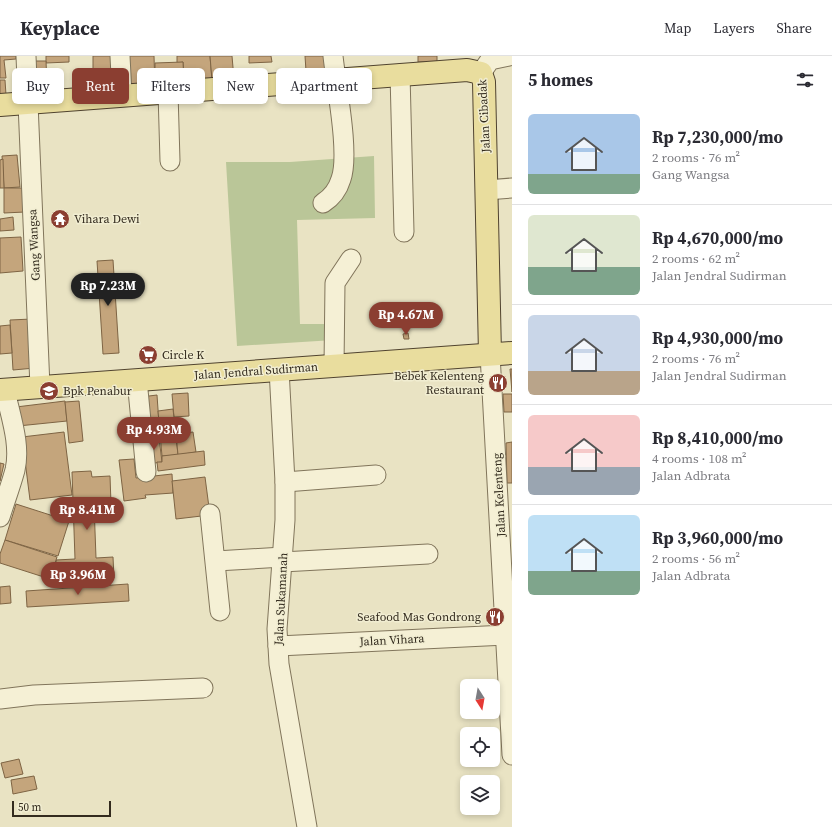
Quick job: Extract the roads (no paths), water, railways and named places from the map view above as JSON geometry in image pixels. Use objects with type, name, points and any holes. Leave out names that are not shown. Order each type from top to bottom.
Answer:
[{"type":"main road","name":"Jalan Cibadak","points":[[372,76],[467,70],[481,73],[484,82],[490,354]]},
{"type":"main road","name":"Jalan Cibadak","points":[[205,89],[276,84]]},
{"type":"main road","name":"Jalan Cibadak","points":[[0,105],[14,104]]},
{"type":"main road","name":"Jalan Jendral Sudirman","points":[[3,390],[512,353]]},
{"type":"street","name":"Gang Wangsa","points":[[26,56],[27,68]]},
{"type":"street","points":[[120,56],[121,68]]},
{"type":"street","points":[[332,56],[334,68]]},
{"type":"street","points":[[481,73],[490,60],[510,56]]},
{"type":"street","points":[[400,74],[404,232]]},
{"type":"street","name":"Gang Wangsa","points":[[28,104],[40,387]]},
{"type":"street","points":[[168,104],[170,161]]},
{"type":"street","points":[[323,204],[329,199],[342,179],[344,160],[338,104]]},
{"type":"street","points":[[486,190],[512,188]]},
{"type":"street","points":[[334,366],[336,283],[351,259]]},
{"type":"street","name":"Jalan Kelenteng","points":[[490,354],[506,499],[512,755]]},
{"type":"street","name":"Jalan Sukamanah","points":[[279,369],[285,482],[282,560],[277,629],[279,664],[289,732],[308,827]]},
{"type":"street","points":[[137,380],[146,472]]},
{"type":"street","points":[[0,517],[15,469],[16,457],[16,441],[3,390]]},
{"type":"street","points":[[285,482],[376,475]]},
{"type":"street","points":[[210,514],[220,611]]},
{"type":"street","points":[[216,561],[428,554]]},
{"type":"street","name":"Jalan Vihara","points":[[278,646],[509,647]]},
{"type":"street","points":[[0,698],[202,688]]},
{"type":"place","name":"Vihara Dewi","points":[[60,219]]},
{"type":"place","name":"Circle K","points":[[148,355]]},
{"type":"place","name":"Bebek Kelenteng Restaurant","points":[[498,383]]},
{"type":"place","name":"Bpk Penabur","points":[[49,391]]},
{"type":"place","name":"Seafood Mas Gondrong","points":[[495,617]]}]
